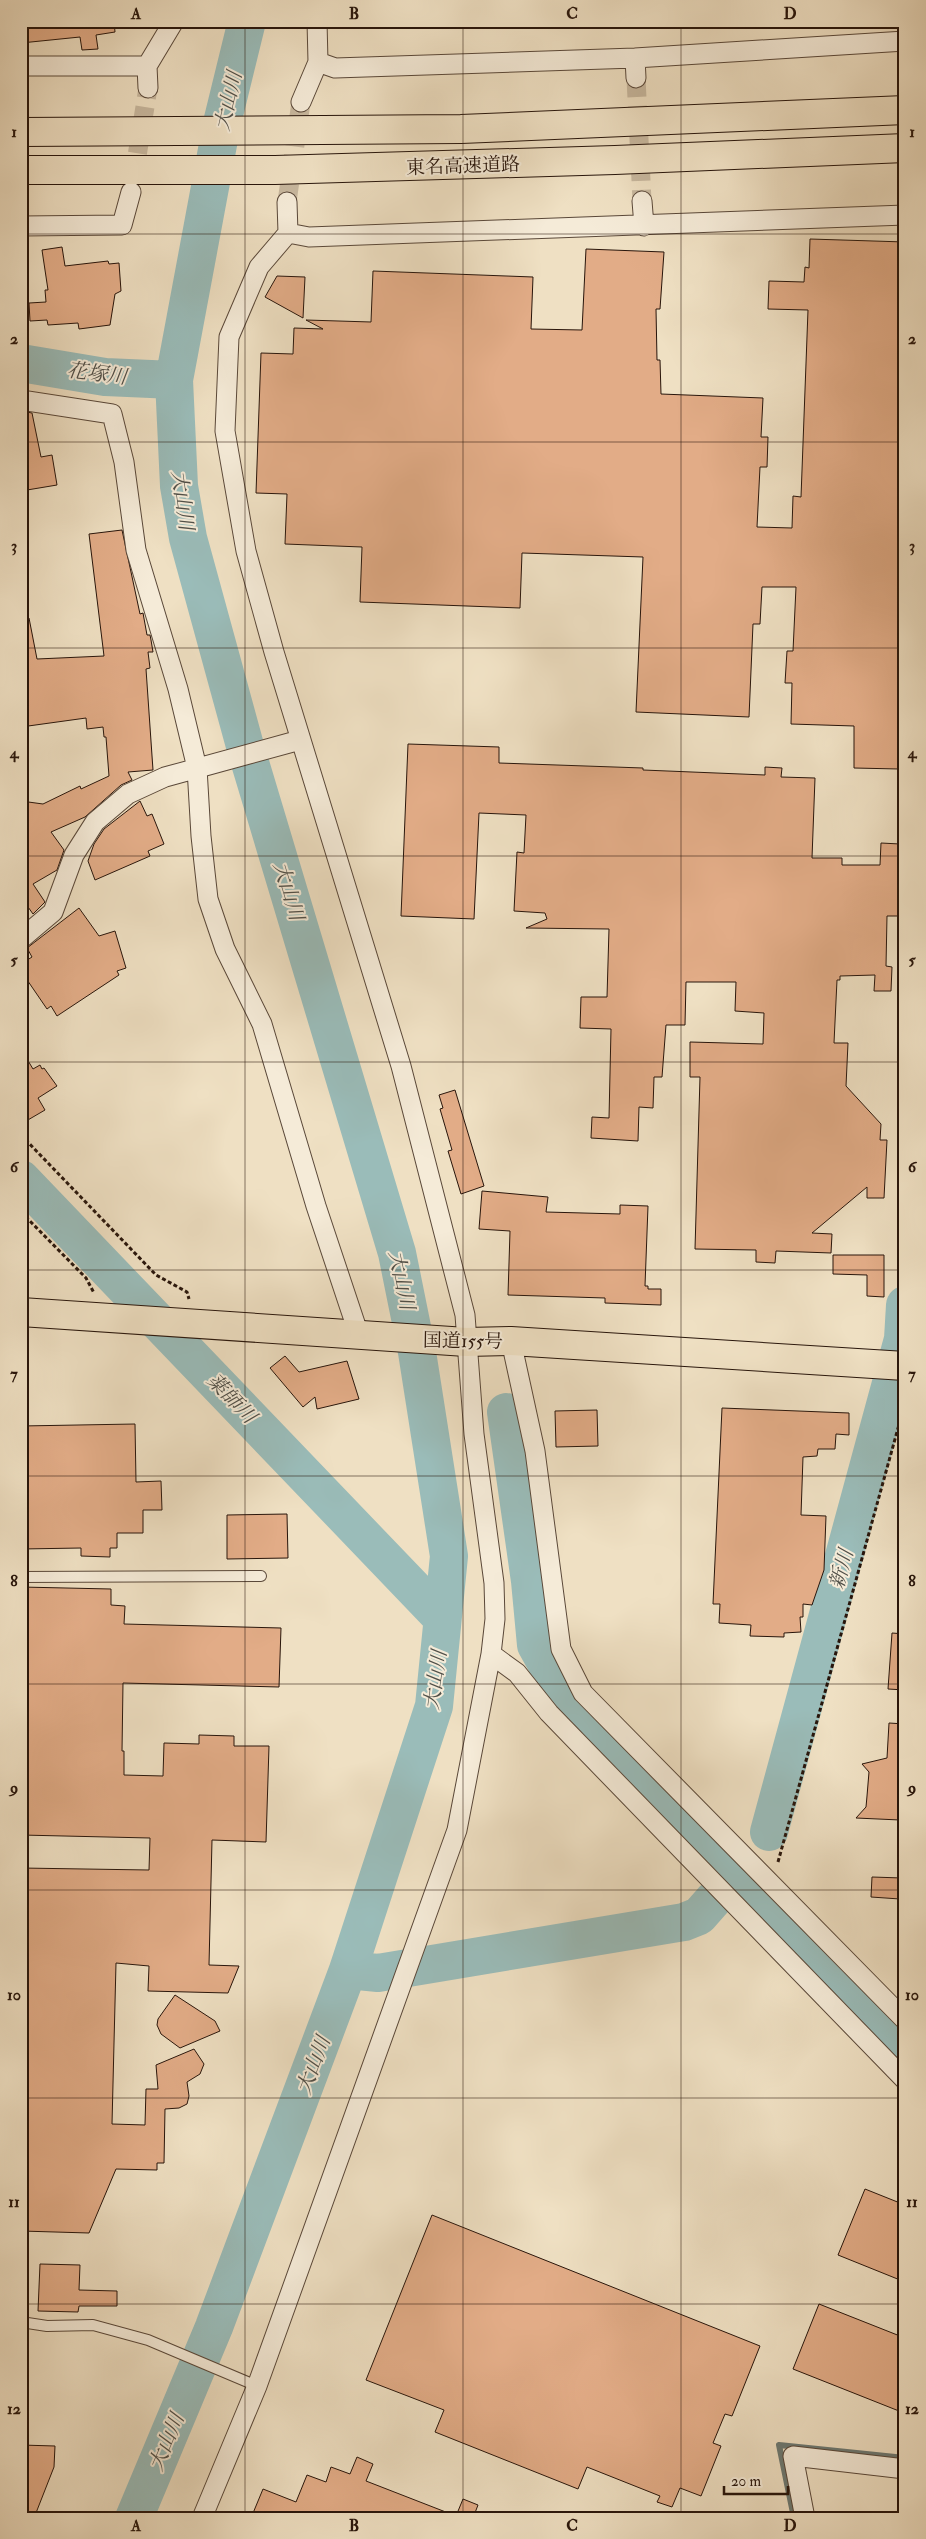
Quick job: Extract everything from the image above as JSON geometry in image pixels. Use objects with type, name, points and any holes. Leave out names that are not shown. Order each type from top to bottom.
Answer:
[{"type":"highway","name":"東名高速道路","points":[[21,132],[461,129],[905,110]]},
{"type":"highway","name":"東名高速道路","points":[[21,170],[275,170],[615,160],[905,148]]},
{"type":"highway","name":"国道155号","points":[[21,1312],[466,1342],[511,1341],[905,1366]]},
{"type":"street","points":[[148,88],[147,66],[174,21]]},
{"type":"street","points":[[301,102],[318,62],[317,21]]},
{"type":"street","points":[[318,62],[335,68],[634,58],[905,41]]},
{"type":"street","points":[[634,58],[636,78]]},
{"type":"street","points":[[21,66],[147,66]]},
{"type":"street","points":[[21,226],[122,225],[131,192]]},
{"type":"street","points":[[202,2518],[257,2386],[422,1921],[457,1830],[491,1654],[495,1619],[494,1583],[474,1434],[465,1315],[401,1066],[300,740],[246,551],[225,432],[229,337],[259,267],[288,233],[287,202]]},
{"type":"street","points":[[642,202],[644,226]]},
{"type":"street","points":[[288,233],[309,237],[905,215]]},
{"type":"street","points":[[21,400],[112,414],[124,462],[136,550],[202,767],[201,836],[208,899],[225,949],[262,1024],[316,1206],[359,1335]]},
{"type":"street","points":[[21,939],[53,912],[74,855],[94,822],[128,794],[166,777],[300,740]]},
{"type":"street","points":[[511,1341],[535,1451],[560,1649],[583,1693],[905,2020]]},
{"type":"street","points":[[491,1654],[517,1674],[549,1713],[905,2080]]},
{"type":"street","points":[[805,2518],[793,2456],[905,2469]]},
{"type":"lane","points":[[21,1577],[261,1576]]},
{"type":"lane","points":[[21,2322],[47,2326],[92,2325],[148,2340],[257,2386]]},
{"type":"path","points":[[21,1135],[156,1275],[187,1292],[199,1324]]},
{"type":"path","points":[[21,1212],[86,1278],[106,1318]]},
{"type":"path","points":[[772,1885],[905,1403]]},
{"type":"building","points":[[21,21],[114,21],[115,32],[96,35],[98,49],[82,50],[80,37],[21,43]]},
{"type":"building","points":[[810,239],[905,242],[905,728],[901,728],[899,769],[854,768],[854,726],[791,724],[792,683],[785,683],[787,651],[793,651],[796,587],[762,587],[760,624],[753,624],[749,717],[636,712],[643,557],[522,553],[520,608],[360,602],[362,547],[285,544],[287,494],[256,493],[261,353],[293,354],[294,328],[323,329],[306,320],[371,322],[373,271],[533,277],[531,329],[582,330],[586,249],[664,252],[660,309],[656,309],[657,360],[660,360],[661,394],[763,398],[761,437],[768,437],[767,467],[760,467],[757,527],[792,528],[793,496],[801,497],[808,310],[768,309],[769,281],[804,282],[805,267],[809,268]]},
{"type":"building","points":[[62,247],[65,266],[108,261],[109,264],[119,263],[121,291],[115,294],[110,325],[79,329],[78,323],[48,325],[47,320],[30,321],[29,303],[46,302],[45,290],[48,290],[42,250]]},
{"type":"building","points":[[277,276],[305,277],[303,318],[265,297]]},
{"type":"building","points":[[21,411],[32,413],[41,457],[52,455],[57,485],[21,491]]},
{"type":"building","points":[[122,530],[140,614],[143,613],[147,635],[150,635],[153,652],[148,652],[150,668],[146,669],[153,770],[128,772],[132,780],[121,785],[85,817],[51,832],[64,850],[57,870],[33,884],[45,902],[33,914],[21,897],[21,801],[43,804],[80,786],[81,789],[109,776],[106,737],[104,737],[103,727],[87,729],[86,718],[21,727],[21,619],[29,618],[37,659],[104,656],[89,534]]},
{"type":"building","points":[[408,744],[499,747],[499,763],[765,775],[765,767],[782,768],[781,777],[815,778],[812,858],[842,858],[842,865],[880,865],[881,843],[900,844],[898,916],[887,916],[886,966],[892,967],[891,991],[874,991],[875,975],[840,976],[840,980],[837,980],[834,1043],[848,1043],[846,1086],[881,1124],[880,1140],[887,1140],[884,1198],[867,1198],[867,1187],[812,1233],[832,1234],[831,1253],[776,1251],[775,1263],[756,1262],[756,1250],[695,1249],[700,1077],[690,1077],[690,1042],[763,1044],[764,1013],[735,1011],[736,982],[686,982],[685,1025],[666,1025],[662,1077],[654,1077],[653,1108],[639,1107],[638,1141],[591,1138],[592,1117],[609,1118],[611,1029],[580,1028],[581,997],[607,997],[609,929],[526,928],[547,919],[545,913],[514,911],[517,852],[524,853],[526,815],[479,813],[474,919],[401,916]]},
{"type":"building","points":[[140,801],[147,816],[152,814],[164,844],[148,851],[150,856],[95,880],[88,861],[94,844],[104,829]]},
{"type":"building","points":[[79,908],[99,936],[115,931],[126,968],[117,971],[119,975],[57,1016],[51,1006],[47,1009],[21,971],[21,964],[32,957],[27,948]]},
{"type":"building","points":[[21,1049],[33,1069],[40,1065],[57,1086],[38,1098],[45,1110],[21,1124]]},
{"type":"building","points":[[455,1090],[484,1186],[461,1194],[448,1151],[452,1150],[440,1109],[443,1108],[439,1095]]},
{"type":"building","points":[[482,1191],[548,1197],[546,1212],[620,1214],[620,1205],[648,1206],[645,1286],[648,1286],[648,1289],[661,1289],[661,1305],[605,1303],[605,1298],[508,1295],[510,1231],[479,1229]]},
{"type":"building","points":[[833,1255],[884,1255],[884,1297],[867,1296],[867,1275],[833,1274]]},
{"type":"building","points":[[285,1356],[299,1372],[347,1361],[359,1399],[317,1409],[315,1397],[303,1407],[270,1368]]},
{"type":"building","points":[[722,1408],[849,1413],[849,1435],[836,1434],[835,1449],[818,1449],[817,1456],[803,1457],[801,1515],[826,1516],[824,1570],[812,1605],[803,1604],[803,1617],[800,1617],[801,1632],[784,1633],[784,1637],[750,1636],[751,1625],[719,1623],[720,1604],[713,1604]]},
{"type":"building","points":[[597,1410],[598,1446],[556,1447],[555,1411]]},
{"type":"building","points":[[135,1424],[136,1482],[161,1481],[162,1510],[143,1510],[143,1533],[117,1533],[117,1548],[110,1548],[110,1557],[81,1556],[81,1548],[21,1549],[21,1426]]},
{"type":"building","points":[[287,1514],[288,1558],[227,1559],[227,1515]]},
{"type":"building","points":[[21,1587],[111,1589],[111,1605],[125,1606],[124,1624],[281,1628],[279,1687],[123,1683],[122,1751],[124,1751],[124,1775],[163,1776],[164,1743],[199,1744],[199,1735],[234,1736],[234,1746],[269,1746],[266,1842],[212,1840],[209,1965],[239,1966],[228,1993],[148,1991],[149,1966],[116,1963],[112,2124],[145,2125],[146,2089],[158,2089],[156,2065],[194,2049],[204,2064],[200,2074],[187,2082],[189,2096],[187,2104],[179,2108],[165,2109],[164,2163],[157,2163],[157,2170],[116,2169],[89,2233],[21,2231],[21,1868],[149,1870],[150,1838],[21,1835]]},
{"type":"building","points":[[892,1633],[905,1634],[905,1690],[888,1689]]},
{"type":"building","points":[[889,1723],[905,1724],[905,1811],[900,1810],[900,1820],[856,1818],[866,1807],[869,1772],[862,1764],[887,1758]]},
{"type":"building","points":[[872,1877],[902,1878],[900,1899],[871,1897]]},
{"type":"building","points":[[175,1995],[215,2021],[220,2031],[180,2048],[161,2034],[157,2025],[158,2019]]},
{"type":"building","points":[[865,2189],[905,2205],[905,2282],[838,2255]]},
{"type":"building","points":[[432,2215],[760,2346],[732,2416],[725,2414],[713,2443],[721,2446],[701,2496],[680,2488],[672,2507],[657,2502],[660,2496],[587,2467],[578,2489],[435,2432],[444,2410],[366,2380]]},
{"type":"building","points":[[40,2264],[80,2265],[79,2290],[117,2291],[117,2306],[79,2306],[78,2312],[38,2311]]},
{"type":"building","points":[[819,2304],[905,2338],[905,2398],[899,2411],[793,2369]]},
{"type":"building","points":[[21,2445],[55,2446],[54,2467],[34,2518],[21,2518]]},
{"type":"building","points":[[357,2457],[373,2464],[366,2481],[456,2516],[463,2499],[478,2505],[473,2518],[251,2518],[263,2489],[296,2502],[307,2475],[326,2482],[331,2467],[350,2474]]},
{"type":"waterway","name":"大山川","points":[[134,2518],[214,2327],[348,1970],[434,1706],[449,1556],[417,1352],[397,1253],[245,746],[188,538],[179,486],[174,380],[222,123],[247,21]]},
{"type":"waterway","name":"花塚川","points":[[21,363],[105,377],[174,380]]},
{"type":"waterway","name":"薬師川","points":[[21,1179],[442,1618]]},
{"type":"waterway","name":"新川","points":[[769,1832],[903,1339],[905,1305]]},
{"type":"waterway","points":[[506,1412],[530,1581],[536,1645],[566,1699],[905,2047]]},
{"type":"waterway","points":[[348,1970],[378,1973],[684,1922],[699,1916],[714,1899]]},
{"type":"waterway","points":[[794,2518],[779,2445],[905,2458]]},
{"type":"tunnel","points":[[636,78],[642,201]]},
{"type":"tunnel","points":[[133,181],[148,88]]},
{"type":"tunnel","points":[[287,202],[301,102]]}]
